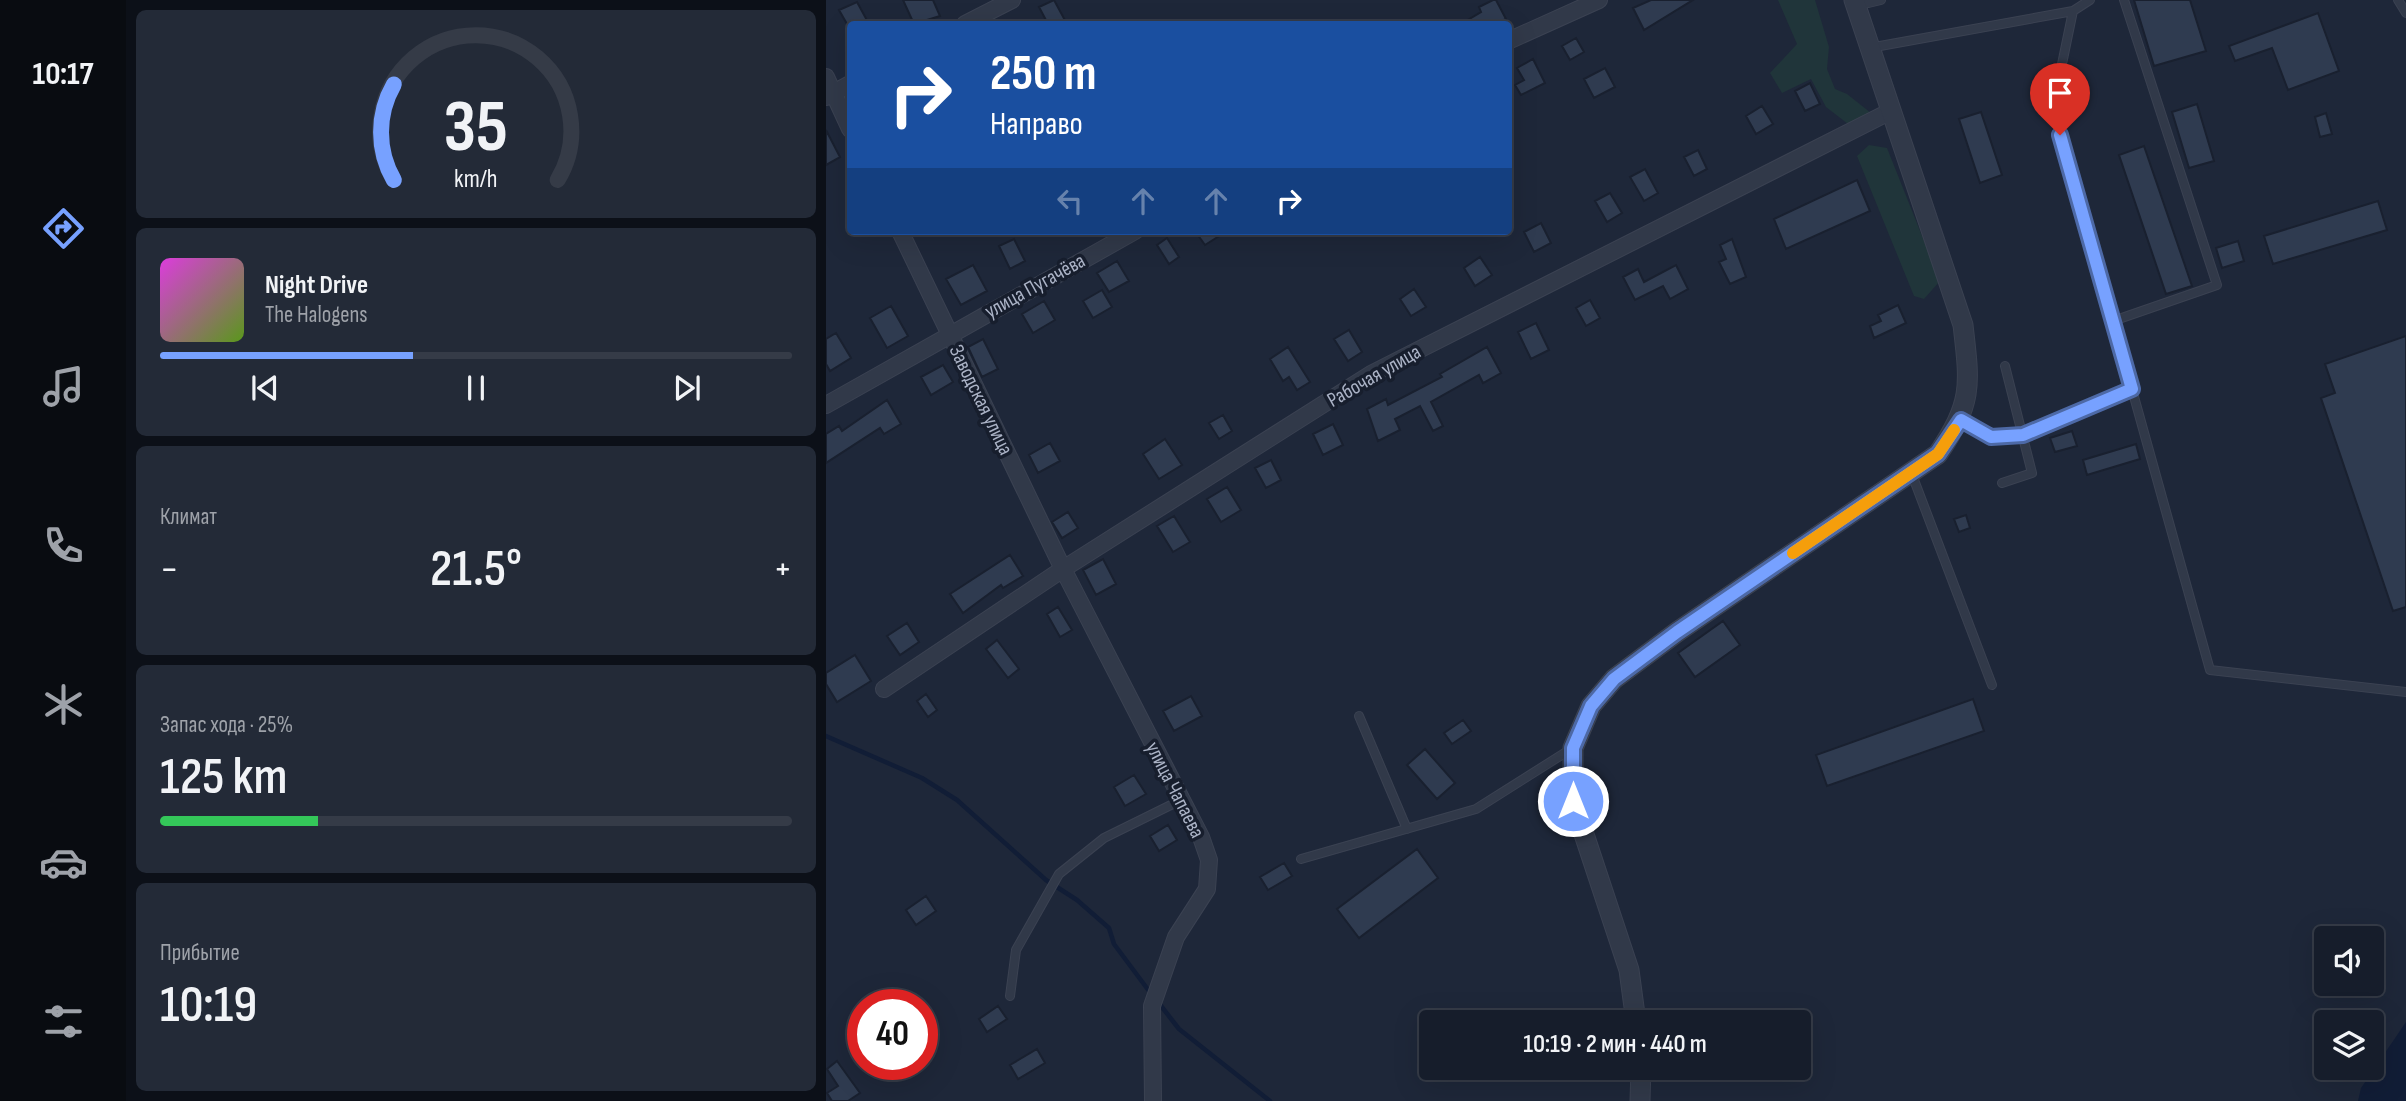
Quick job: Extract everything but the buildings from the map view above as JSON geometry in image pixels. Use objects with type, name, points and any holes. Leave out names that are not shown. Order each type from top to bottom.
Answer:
[{"type":"street","points":[[971,21],[1012,0]]},
{"type":"street","points":[[1512,39],[1600,0]]},
{"type":"street","points":[[1634,1010],[1629,970],[1573,801],[1573,748],[1591,706],[1614,679],[1677,632],[1938,454],[1961,420],[1969,378],[1963,325],[1855,3]]},
{"type":"street","points":[[826,77],[830,95],[847,123]]},
{"type":"street","points":[[830,95],[847,86]]},
{"type":"street","name":"Рабочая улица","points":[[884,689],[1063,569],[1371,374],[1891,111]]},
{"type":"street","name":"Заводская улица","points":[[902,235],[1063,569]]},
{"type":"street","name":"улица Пугачёва","points":[[826,405],[1128,235]]},
{"type":"street","name":"улица Чапаева","points":[[1063,569],[1201,837],[1209,860],[1207,889],[1176,937],[1152,1006],[1153,1101]]},
{"type":"street","points":[[1640,1080],[1640,1101]]},
{"type":"lane","points":[[1855,3],[1881,0]]},
{"type":"lane","points":[[1868,48],[2073,11],[2090,0]]},
{"type":"lane","points":[[2113,321],[2217,285],[2124,0]]},
{"type":"lane","points":[[2398,0],[2406,13]]},
{"type":"lane","points":[[2073,11],[2056,93],[2060,135],[2210,670],[2406,692]]},
{"type":"lane","points":[[2002,483],[2032,473],[2005,366]]},
{"type":"lane","points":[[1961,420],[1991,437],[2023,435],[2132,389]]},
{"type":"lane","points":[[1911,472],[1992,685]]},
{"type":"lane","points":[[1359,716],[1407,829]]},
{"type":"lane","points":[[1301,859],[1476,809],[1573,748]]},
{"type":"lane","points":[[1010,996],[1016,950],[1059,874],[1104,838],[1181,800]]},
{"type":"green space","points":[[1778,0],[1815,0],[1829,47],[1827,69],[1835,89],[1847,94],[1871,113],[1852,127],[1826,107],[1811,79],[1782,93],[1770,73],[1797,44]]},
{"type":"green space","points":[[1869,145],[1887,148],[1940,281],[1924,299],[1914,296],[1857,156]]},
{"type":"water","points":[[2406,1022],[2406,1101],[2358,1101],[2366,1080],[2384,1080],[2384,1054]]},
{"type":"waterway","points":[[826,736],[922,778],[957,800],[1046,880],[1077,900],[1109,928],[1114,944],[1152,995]]},
{"type":"waterway","points":[[1158,1002],[1179,1029],[1270,1101]]},
{"type":"slow traffic","points":[[1793,553],[1938,454],[1954,430]]},
{"type":"route","points":[[1573,801],[1573,748],[1591,706],[1614,679],[1677,632],[1938,454],[1961,420],[1991,437],[2023,435],[2132,389],[2060,135]]}]
